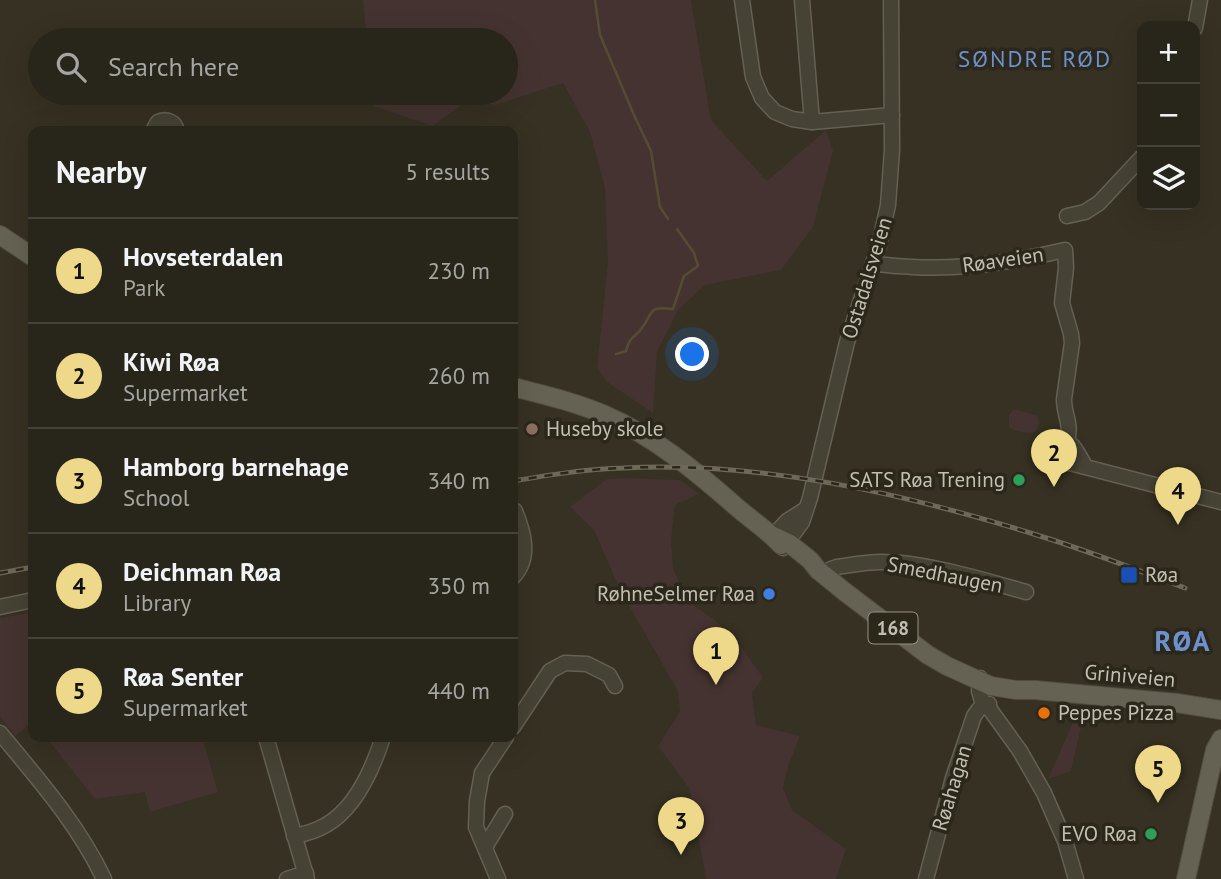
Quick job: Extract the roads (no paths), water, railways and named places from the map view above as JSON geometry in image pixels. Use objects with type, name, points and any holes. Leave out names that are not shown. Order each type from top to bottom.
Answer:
[{"type":"main road","points":[[0,235],[28,242]]},
{"type":"main road","points":[[0,235],[28,254]]},
{"type":"main road","name":"168","points":[[518,389],[567,401],[596,412],[662,447],[781,542],[810,560],[822,573],[928,655],[985,690]]},
{"type":"main road","name":"Griniveien","points":[[985,690],[1035,690],[1220,706]]},
{"type":"main road","points":[[1185,879],[1218,745],[1213,735],[1220,706]]},
{"type":"street","points":[[742,0],[753,78],[768,106],[782,116],[812,122],[892,116]]},
{"type":"street","points":[[802,0],[812,122]]},
{"type":"street","name":"Ostadalsveien","points":[[781,542],[787,521],[806,509],[812,492],[847,342],[884,226],[892,158],[891,0]]},
{"type":"street","points":[[1196,21],[1200,0]]},
{"type":"street","points":[[156,126],[158,122],[166,120],[175,126]]},
{"type":"street","points":[[1067,216],[1085,212],[1099,203],[1137,162]]},
{"type":"street","name":"Røaveien","points":[[873,262],[894,266],[955,268],[981,266],[1065,250],[1062,303],[1072,343],[1064,399],[1070,430],[1067,440],[1085,466],[1221,502]]},
{"type":"street","points":[[518,523],[525,555],[518,571]]},
{"type":"street","name":"Smedhaugen","points":[[822,573],[837,567],[883,562],[935,569],[1026,592]]},
{"type":"street","points":[[0,607],[28,601]]},
{"type":"street","points":[[518,719],[550,671],[565,663],[587,664],[609,675],[615,686]]},
{"type":"street","points":[[985,690],[1044,793],[1065,841],[1076,879]]},
{"type":"street","name":"Røahagan","points":[[926,879],[953,778],[985,690]]},
{"type":"street","points":[[0,733],[65,813],[104,879]]},
{"type":"street","points":[[267,742],[307,876],[287,879]]},
{"type":"street","points":[[294,836],[324,827],[341,814],[366,776],[381,742]]},
{"type":"street","points":[[498,879],[476,827],[482,773],[503,742]]},
{"type":"street","points":[[485,847],[505,814]]},
{"type":"waterway","points":[[595,0],[600,35],[651,151],[660,207],[668,219]]},
{"type":"waterway","points":[[616,354],[626,351],[631,339],[655,309],[673,309],[684,276],[698,266],[694,253],[677,229]]},
{"type":"railway","points":[[518,480],[623,468],[676,467],[782,475],[886,494],[989,521],[1077,548],[1185,588]]},
{"type":"railway","points":[[0,573],[28,568]]},
{"type":"place","name":"Huseby skole","points":[[532,429]]},
{"type":"place","name":"SATS Røa Trening","points":[[1019,480]]},
{"type":"place","name":"Kiwi Røa","points":[[1054,487]]},
{"type":"place","name":"Deichman Røa","points":[[1178,525]]},
{"type":"place","name":"Røa","points":[[1129,575]]},
{"type":"place","name":"RøhneSelmer Røa","points":[[769,594]]},
{"type":"place","name":"Hovseterdalen","points":[[716,685]]},
{"type":"place","name":"Peppes Pizza","points":[[1044,713]]},
{"type":"place","name":"Røa Senter","points":[[1158,803]]},
{"type":"place","name":"EVO Røa","points":[[1151,834]]},
{"type":"place","name":"Hamborg barnehage","points":[[681,855]]},
{"type":"district","name":"SØNDRE RØD","points":[[1035,59]]},
{"type":"district","name":"RØA","points":[[1183,641]]}]
